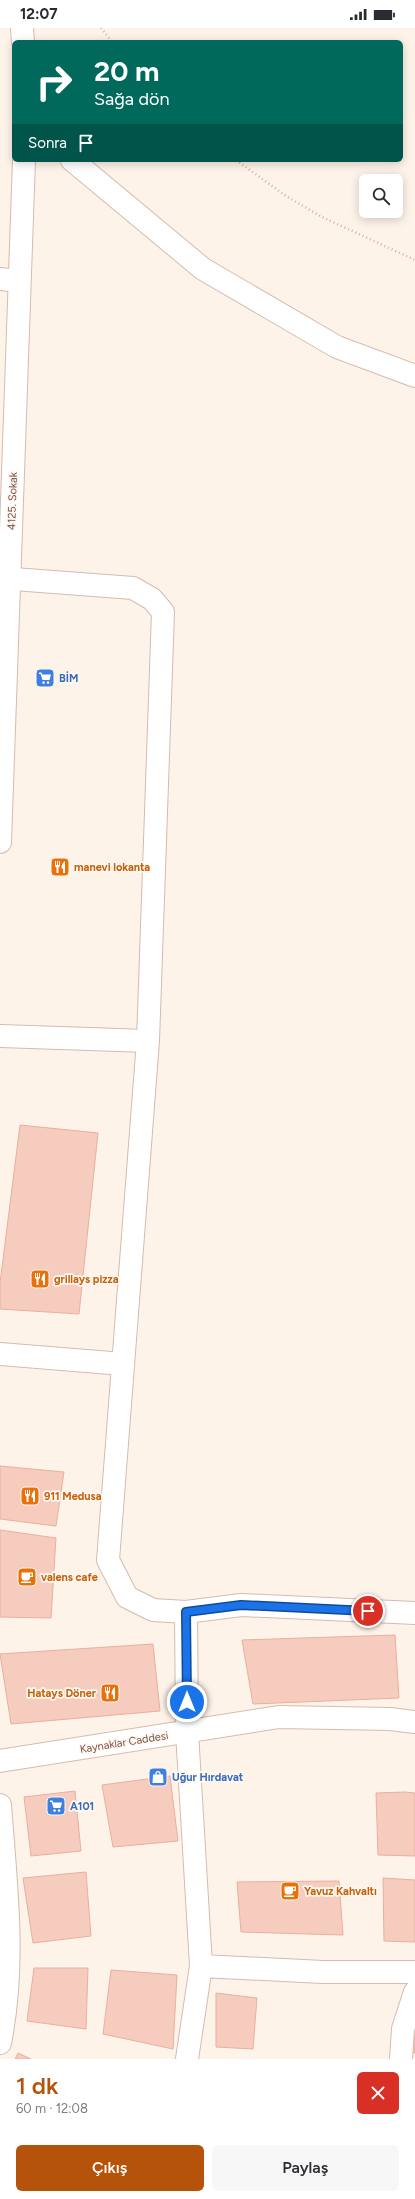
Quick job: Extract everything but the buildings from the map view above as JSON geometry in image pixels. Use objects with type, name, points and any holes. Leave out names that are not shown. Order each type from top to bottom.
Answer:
[{"type":"street","points":[[22,28],[23,40]]},
{"type":"street","name":"4125. Sokak","points":[[0,842],[9,280],[24,162]]},
{"type":"street","points":[[74,162],[203,269],[337,347],[415,376]]},
{"type":"street","points":[[5,579],[133,588],[152,599],[163,612],[148,1041],[108,1560],[127,1597],[153,1610],[186,1612],[241,1605],[415,1613]]},
{"type":"street","points":[[0,1036],[148,1041]]},
{"type":"street","points":[[0,1354],[123,1364]]},
{"type":"street","points":[[186,1612],[187,1732],[201,1966],[187,2059]]},
{"type":"street","name":"Kaynaklar Caddesi","points":[[0,1762],[279,1717],[390,1719],[415,1722]]},
{"type":"street","points":[[0,1805],[10,1932],[8,1994],[0,2043]]},
{"type":"street","points":[[201,1966],[323,1972],[415,1972]]},
{"type":"street","points":[[401,2059],[403,2029],[415,1992]]},
{"type":"path","points":[[101,28],[110,40]]},
{"type":"path","points":[[239,162],[286,196],[322,216],[415,260]]},
{"type":"place","name":"BİM","points":[[45,678]]},
{"type":"place","name":"manevi lokanta","points":[[60,867]]},
{"type":"place","name":"grillays pizza","points":[[40,1279]]},
{"type":"place","name":"911 Medusa","points":[[30,1496]]},
{"type":"place","name":"valens cafe","points":[[27,1577]]},
{"type":"place","name":"Hatays Döner","points":[[110,1693]]},
{"type":"place","name":"Uğur Hırdavat","points":[[158,1777]]},
{"type":"place","name":"A101","points":[[56,1806]]},
{"type":"place","name":"Yavuz Kahvaltı","points":[[290,1891]]},
{"type":"route","points":[[187,1702],[186,1612],[241,1605],[368,1611]]}]
